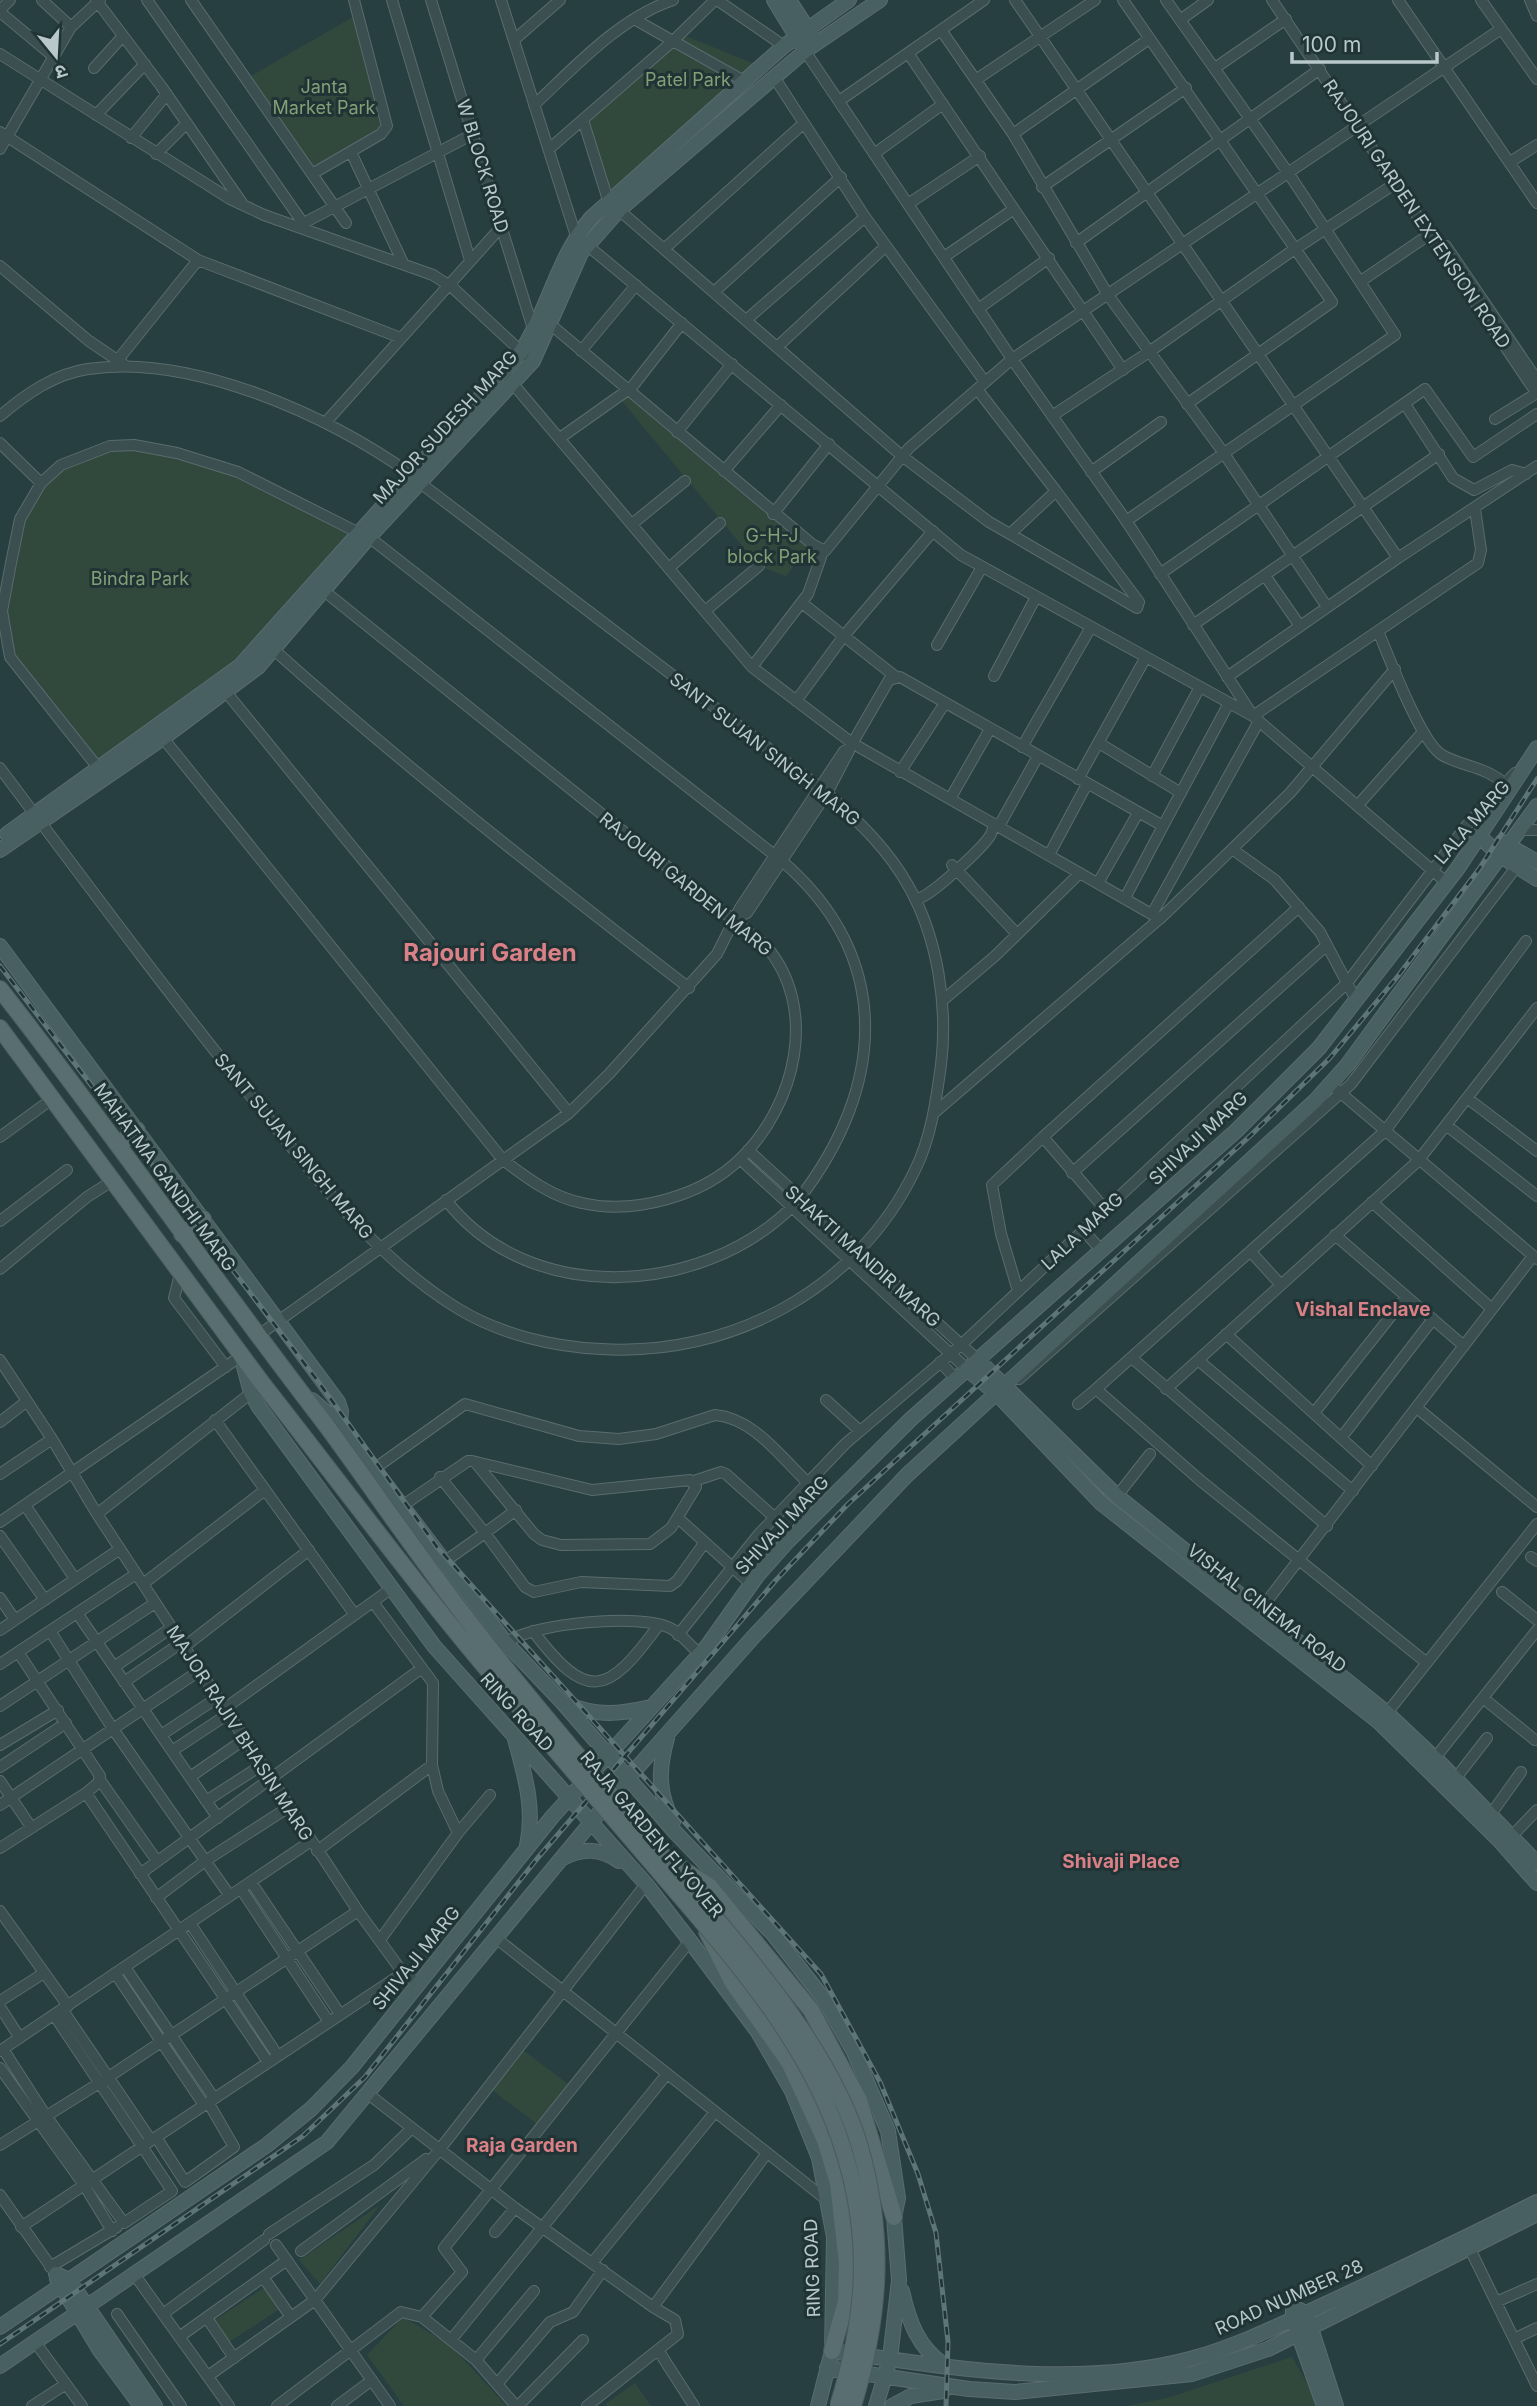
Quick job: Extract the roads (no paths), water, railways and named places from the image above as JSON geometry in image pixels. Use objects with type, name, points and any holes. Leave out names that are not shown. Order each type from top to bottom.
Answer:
[{"type":"main road","points":[[774,0],[805,51]]},
{"type":"main road","points":[[789,0],[796,37]]},
{"type":"main road","name":"MAJOR SUDESH MARG","points":[[508,377],[581,240],[744,81],[796,37],[849,0]]},
{"type":"main road","name":"MAJOR SUDESH MARG","points":[[614,205],[805,51],[880,0]]},
{"type":"main road","points":[[796,37],[818,43]]},
{"type":"main road","name":"MAJOR SUDESH MARG","points":[[0,839],[38,818],[163,738],[226,692],[508,377],[533,361],[574,267],[581,240]]},
{"type":"main road","name":"MAJOR SUDESH MARG","points":[[0,850],[99,769],[245,671],[273,649],[323,590],[364,535]]},
{"type":"main road","name":"SHIVAJI MARG","points":[[0,2328],[59,2277],[267,2145],[311,2109],[352,2067],[569,1796],[699,1653],[751,1584],[788,1541],[967,1369],[1236,1131],[1319,1048],[1447,883],[1534,753]]},
{"type":"main road","points":[[0,2365],[327,2142],[628,1778],[755,1635],[907,1475],[1335,1089],[1348,1064],[1537,806]]},
{"type":"main road","points":[[1480,836],[1505,850],[1537,862]]},
{"type":"main road","points":[[1505,850],[1517,866],[1537,879]]},
{"type":"main road","points":[[0,946],[341,1406],[333,1424],[374,1469],[506,1643],[562,1702],[681,1839],[773,1934],[823,1998],[854,2052],[888,2131],[898,2198],[894,2217]]},
{"type":"main road","name":"MAHATMA GANDHI MARG","points":[[0,989],[118,1145],[256,1337],[297,1388]]},
{"type":"main road","points":[[0,1028],[241,1356]]},
{"type":"main road","points":[[118,1145],[137,1130]]},
{"type":"main road","points":[[182,1234],[203,1219]]},
{"type":"main road","name":"RAJA GARDEN FLYOVER","points":[[241,1356],[256,1388],[478,1659],[752,1981],[796,2047],[825,2102],[844,2153],[857,2209],[862,2302],[855,2349],[838,2406]]},
{"type":"main road","name":"VISHAL CINEMA ROAD","points":[[967,1369],[1002,1390],[1117,1496],[1133,1519]]},
{"type":"main road","name":"RING ROAD","points":[[256,1388],[392,1588],[463,1680],[514,1732],[554,1783],[569,1796],[646,1884],[758,2032],[792,2091],[819,2158],[834,2237],[832,2351],[818,2406]]},
{"type":"main road","name":"RAJA GARDEN FLYOVER","points":[[297,1388],[333,1424],[491,1650],[763,1974],[801,2029],[839,2098],[859,2146],[872,2211],[877,2305],[869,2353],[853,2406]]},
{"type":"main road","name":"VISHAL CINEMA ROAD","points":[[1002,1390],[1088,1491],[1133,1519],[1256,1614],[1383,1717],[1438,1767],[1537,1883]]},
{"type":"main road","points":[[463,1680],[478,1686],[500,1679],[509,1664],[506,1643]]},
{"type":"main road","points":[[562,1702],[586,1712],[605,1715],[651,1707]]},
{"type":"main road","points":[[514,1732],[531,1799],[532,1821],[526,1851]]},
{"type":"main road","points":[[668,1733],[660,1759],[659,1784],[664,1804],[681,1839]]},
{"type":"main road","name":"VISHAL CINEMA ROAD","points":[[1438,1767],[1456,1778],[1537,1863]]},
{"type":"main road","points":[[561,1859],[584,1850],[607,1853],[630,1867]]},
{"type":"main road","points":[[665,1858],[710,1887],[811,2010],[859,2100],[894,2217],[899,2280],[890,2359],[876,2406]]},
{"type":"main road","points":[[702,1922],[733,1983],[764,2024],[809,2099],[838,2183],[844,2220],[846,2302],[832,2351]]},
{"type":"main road","name":"ROAD NUMBER 28","points":[[969,2389],[1054,2390],[1192,2374],[1268,2349],[1303,2323],[1537,2202]]},
{"type":"main road","name":"ROAD NUMBER 28","points":[[832,2351],[949,2369],[1055,2375],[1140,2368],[1190,2359],[1303,2323],[1537,2214]]},
{"type":"main road","points":[[59,2277],[155,2406]]},
{"type":"main road","points":[[899,2280],[916,2335],[932,2356],[949,2369]]},
{"type":"main road","points":[[82,2310],[141,2406]]},
{"type":"main road","points":[[1303,2323],[1325,2406]]},
{"type":"main road","points":[[1303,2323],[1336,2406]]},
{"type":"main road","points":[[827,2368],[969,2389]]},
{"type":"main road","points":[[1054,2390],[1055,2375]]},
{"type":"main road","points":[[892,2406],[921,2393],[969,2389]]},
{"type":"street","points":[[10,0],[0,11],[54,57]]},
{"type":"street","points":[[42,0],[71,27]]},
{"type":"street","points":[[147,0],[300,224]]},
{"type":"street","points":[[191,0],[346,223]]},
{"type":"street","points":[[312,174],[381,134],[387,126],[354,0]]},
{"type":"street","points":[[392,0],[470,260]]},
{"type":"street","name":"W BLOCK ROAD","points":[[432,0],[534,332]]},
{"type":"street","points":[[502,0],[548,149],[581,240],[961,555],[1256,719],[1314,766],[1447,883]]},
{"type":"street","points":[[514,40],[561,0]]},
{"type":"street","points":[[534,104],[634,19],[673,0]]},
{"type":"street","points":[[548,149],[673,41],[716,0],[796,37]]},
{"type":"street","points":[[839,101],[984,0]]},
{"type":"street","points":[[1016,0],[1398,558]]},
{"type":"street","points":[[977,79],[1095,0]]},
{"type":"street","points":[[1123,0],[1332,302],[1187,404]]},
{"type":"street","points":[[1126,521],[1395,335],[1289,174],[1166,0]]},
{"type":"street","points":[[1180,20],[1208,0]]},
{"type":"street","name":"RAJOURI GARDEN EXTENSION ROAD","points":[[1272,0],[1362,125],[1396,183],[1537,394]]},
{"type":"street","name":"RAJOURI GARDEN EXTENSION ROAD","points":[[1279,0],[1537,380]]},
{"type":"street","points":[[1398,0],[1537,203]]},
{"type":"street","points":[[1481,0],[1537,79]]},
{"type":"street","points":[[1530,0],[1537,16]]},
{"type":"street","points":[[0,149],[4,134],[71,27],[98,1],[244,205]]},
{"type":"street","points":[[634,19],[744,81]]},
{"type":"street","points":[[1215,68],[1286,19]]},
{"type":"street","points":[[550,324],[773,514],[825,551],[902,457],[1012,359],[1501,29]]},
{"type":"street","points":[[941,30],[1013,134],[1108,295],[1223,452],[1292,559],[1327,607]]},
{"type":"street","points":[[94,68],[123,36]]},
{"type":"street","points":[[1013,134],[1149,39]]},
{"type":"street","points":[[805,51],[1012,359],[1126,521],[1256,719]]},
{"type":"street","points":[[908,53],[1124,370]]},
{"type":"street","points":[[0,54],[156,154],[244,205],[403,263],[449,284],[533,361]]},
{"type":"street","points":[[96,115],[145,64]]},
{"type":"street","points":[[1076,243],[1320,69]]},
{"type":"street","points":[[583,120],[614,205],[902,457],[1010,534],[1137,608],[1139,602],[981,386],[865,217],[774,77]]},
{"type":"street","points":[[1042,187],[1186,88]]},
{"type":"street","points":[[131,138],[167,94]]},
{"type":"street","points":[[874,154],[943,104]]},
{"type":"street","points":[[156,154],[187,123]]},
{"type":"street","points":[[664,249],[804,123]]},
{"type":"street","points":[[4,134],[151,233],[198,260],[401,338]]},
{"type":"street","points":[[300,224],[473,134]]},
{"type":"street","points":[[1510,162],[1537,145]]},
{"type":"street","points":[[351,152],[403,263]]},
{"type":"street","points":[[908,204],[980,156]]},
{"type":"street","points":[[714,292],[841,177]]},
{"type":"street","points":[[1052,416],[1124,370],[1295,249],[1396,183]]},
{"type":"street","points":[[944,257],[1014,209]]},
{"type":"street","points":[[746,320],[865,217]]},
{"type":"street","points":[[326,422],[501,227]]},
{"type":"street","points":[[1361,281],[1430,234]]},
{"type":"street","points":[[777,347],[886,246]]},
{"type":"street","points":[[978,309],[1049,258]]},
{"type":"street","points":[[117,361],[198,260]]},
{"type":"street","points":[[0,266],[117,361],[128,367]]},
{"type":"street","points":[[581,351],[636,285]]},
{"type":"street","points":[[560,438],[627,390],[682,323]]},
{"type":"street","points":[[677,432],[732,364]]},
{"type":"street","name":"SANT SUJAN SINGH MARG","points":[[0,416],[25,394],[52,380],[89,369],[128,367],[224,383],[326,422],[376,450],[415,478],[823,790],[882,846],[917,899],[932,947],[942,1001],[943,1051],[933,1114],[917,1167],[879,1229],[848,1263],[817,1289],[763,1320],[690,1345],[654,1350],[619,1350],[548,1342],[487,1324],[458,1308],[380,1247],[343,1209],[201,1034],[0,768]]},
{"type":"street","points":[[508,377],[752,667],[851,746],[950,799],[1156,917]]},
{"type":"street","points":[[1160,573],[1425,389],[1474,457],[1537,414]]},
{"type":"street","points":[[1495,419],[1537,394]]},
{"type":"street","points":[[1405,404],[1453,478],[1474,490],[1512,470],[1526,474]]},
{"type":"street","points":[[723,471],[781,405]]},
{"type":"street","points":[[1091,472],[1161,422]]},
{"type":"street","points":[[0,443],[41,483]]},
{"type":"street","points":[[773,514],[829,444]]},
{"type":"street","points":[[99,769],[10,657],[2,611],[20,519],[41,483],[61,465],[110,446],[134,445],[177,453],[238,472],[364,535],[778,859],[827,907],[847,940],[865,1013],[859,1085],[831,1156],[799,1199]]},
{"type":"street","points":[[1194,625],[1439,454]]},
{"type":"street","points":[[1227,677],[1398,558],[1537,466]]},
{"type":"street","points":[[632,524],[685,481]]},
{"type":"street","points":[[1010,534],[1056,491]]},
{"type":"street","points":[[1156,917],[1256,719],[1478,563],[1481,550],[1475,509]]},
{"type":"street","points":[[668,568],[720,523]]},
{"type":"street","points":[[796,701],[844,637],[933,531]]},
{"type":"street","points":[[752,667],[802,603],[821,557],[812,544]]},
{"type":"street","points":[[705,611],[759,566]]},
{"type":"street","points":[[937,645],[982,567]]},
{"type":"street","points":[[1266,577],[1300,626]]},
{"type":"street","name":"RAJOURI GARDEN MARG","points":[[163,738],[503,1160],[558,1195],[582,1204],[610,1206],[638,1204],[683,1194],[710,1180],[740,1159],[781,1098],[795,1049],[798,1022],[795,999],[777,958],[736,919],[323,590]]},
{"type":"street","points":[[994,676],[1036,597]]},
{"type":"street","points":[[802,603],[896,677],[1163,826]]},
{"type":"street","points":[[1022,747],[1091,627]]},
{"type":"street","points":[[1378,631],[1423,732],[1440,754],[1478,766],[1505,784]]},
{"type":"street","points":[[273,649],[368,733],[508,847],[689,988]]},
{"type":"street","points":[[1049,855],[1099,743],[1146,657]]},
{"type":"street","points":[[933,1114],[1232,849],[1314,766],[1395,669]]},
{"type":"street","points":[[256,1337],[569,1113],[689,988],[717,954],[740,908],[778,859],[823,790],[850,755],[851,746],[890,680],[896,677]]},
{"type":"street","points":[[1152,776],[1200,687]]},
{"type":"street","points":[[226,692],[569,1113]]},
{"type":"street","points":[[900,772],[945,703]]},
{"type":"street","points":[[1125,898],[1229,703]]},
{"type":"street","points":[[950,799],[990,729]]},
{"type":"street","points":[[1358,805],[1423,732]]},
{"type":"street","points":[[1099,743],[1181,793]]},
{"type":"street","name":"LALA MARG","points":[[678,1635],[806,1481],[961,1345],[1347,983],[1467,825],[1534,753]]},
{"type":"street","points":[[917,899],[926,897],[991,834],[1038,756]]},
{"type":"street","points":[[1098,883],[1138,813]]},
{"type":"street","points":[[1467,825],[1480,836]]},
{"type":"street","points":[[1520,830],[1537,830]]},
{"type":"street","points":[[1232,849],[1275,880],[1299,907],[1327,945],[1356,1000]]},
{"type":"street","points":[[1517,866],[1376,1055],[1335,1089],[1533,1256]]},
{"type":"street","points":[[954,867],[1017,934]]},
{"type":"street","points":[[942,1001],[1080,873]]},
{"type":"street","points":[[1018,1291],[1001,1234],[992,1185],[1299,907]]},
{"type":"street","points":[[1078,1404],[1133,1359],[1385,1131],[1526,941]]},
{"type":"street","points":[[1072,1173],[1327,945]]},
{"type":"street","points":[[1166,1388],[1418,1161],[1537,1008]]},
{"type":"street","points":[[0,1131],[50,1096]]},
{"type":"street","points":[[0,1137],[50,1096]]},
{"type":"street","points":[[1467,1098],[1537,1151]]},
{"type":"street","points":[[1446,1125],[1537,1196]]},
{"type":"street","points":[[1043,1137],[1105,1209]]},
{"type":"street","name":"SHAKTI MANDIR MARG","points":[[748,1150],[961,1345],[967,1369]]},
{"type":"street","points":[[740,1159],[848,1263],[967,1369]]},
{"type":"street","points":[[0,1222],[67,1170]]},
{"type":"street","points":[[0,1269],[86,1197],[112,1181]]},
{"type":"street","points":[[446,1200],[462,1219],[488,1240],[529,1264],[562,1273],[605,1277],[642,1276],[719,1257],[752,1240],[791,1208]]},
{"type":"street","points":[[1372,1202],[1492,1309]]},
{"type":"street","points":[[1083,1230],[1101,1251]]},
{"type":"street","points":[[1335,1235],[1464,1346]]},
{"type":"street","points":[[1256,1614],[1327,1526],[1533,1256],[1537,1241]]},
{"type":"street","points":[[1251,1252],[1281,1285]]},
{"type":"street","points":[[180,1274],[174,1298],[226,1367]]},
{"type":"street","points":[[1314,1413],[1406,1297]]},
{"type":"street","points":[[1341,1438],[1433,1319]]},
{"type":"street","points":[[1226,1334],[1372,1466]]},
{"type":"street","points":[[0,1522],[241,1356]]},
{"type":"street","points":[[1133,1359],[1327,1526]]},
{"type":"street","name":"MAJOR RAJIV BHASIN MARG","points":[[0,1360],[314,1846],[403,1973],[420,1984]]},
{"type":"street","points":[[1198,1360],[1353,1491]]},
{"type":"street","points":[[940,1362],[967,1369]]},
{"type":"street","points":[[97,1514],[256,1388]]},
{"type":"street","points":[[1096,1389],[1201,1481],[1301,1558],[1427,1663]]},
{"type":"street","points":[[826,1400],[860,1431]]},
{"type":"street","points":[[0,1422],[27,1401]]},
{"type":"street","points":[[374,1469],[460,1407],[472,1404],[579,1436],[619,1439],[640,1438],[715,1415],[725,1416],[753,1430],[806,1481]]},
{"type":"street","points":[[1417,1408],[1537,1507]]},
{"type":"street","points":[[215,1420],[355,1615]]},
{"type":"street","points":[[0,1474],[52,1439]]},
{"type":"street","points":[[1117,1496],[1150,1454]]},
{"type":"street","points":[[475,1462],[534,1534],[542,1540],[561,1545],[646,1545],[662,1537],[678,1518],[696,1487],[694,1481]]},
{"type":"street","points":[[402,1506],[462,1463],[475,1462],[592,1490],[694,1481],[722,1472],[774,1517]]},
{"type":"street","points":[[440,1477],[525,1587],[534,1592],[581,1581],[670,1586],[677,1581],[705,1542]]},
{"type":"street","points":[[143,1584],[265,1490]]},
{"type":"street","points":[[25,1505],[75,1579]]},
{"type":"street","points":[[444,1562],[516,1510]]},
{"type":"street","points":[[678,1518],[751,1584]]},
{"type":"street","points":[[1383,1717],[1537,1524]]},
{"type":"street","points":[[0,1535],[45,1600]]},
{"type":"street","points":[[0,1630],[120,1549]]},
{"type":"street","points":[[124,1682],[182,1645],[309,1550]]},
{"type":"street","points":[[0,1664],[136,1574]]},
{"type":"street","points":[[172,1751],[392,1588]]},
{"type":"street","points":[[1502,1592],[1537,1620]]},
{"type":"street","points":[[0,1598],[15,1620]]},
{"type":"street","points":[[0,1706],[155,1602]]},
{"type":"street","points":[[373,1602],[435,1689],[432,1765],[438,1791],[458,1833]]},
{"type":"street","points":[[77,1613],[218,1818]]},
{"type":"street","points":[[506,1643],[519,1634],[582,1622],[670,1628],[699,1653]]},
{"type":"street","points":[[533,1631],[561,1666],[586,1682],[599,1683],[626,1667],[657,1626]]},
{"type":"street","points":[[114,1667],[171,1628]]},
{"type":"street","points":[[1438,1767],[1483,1698],[1537,1630]]},
{"type":"street","points":[[50,1631],[113,1729],[230,1896]]},
{"type":"street","points":[[18,1652],[40,1681],[100,1780],[157,1861]]},
{"type":"street","points":[[139,1874],[422,1668]]},
{"type":"street","points":[[0,1805],[199,1671]]},
{"type":"street","points":[[161,1735],[217,1698]]},
{"type":"street","points":[[1483,1698],[1535,1740]]},
{"type":"street","points":[[0,1745],[58,1710]]},
{"type":"street","points":[[0,1767],[66,1723]]},
{"type":"street","points":[[1456,1778],[1487,1738]]},
{"type":"street","points":[[190,1777],[245,1739]]},
{"type":"street","points":[[206,1801],[262,1765]]},
{"type":"street","points":[[41,2118],[2,2050],[246,1885],[314,1846],[432,1765]]},
{"type":"street","points":[[1491,1814],[1521,1772]]},
{"type":"street","points":[[0,1848],[86,1793],[100,1780]]},
{"type":"street","points":[[0,1781],[30,1827]]},
{"type":"street","points":[[86,1793],[268,2062]]},
{"type":"street","points":[[380,1940],[458,1833],[490,1795]]},
{"type":"street","points":[[156,1898],[205,1861],[289,1807]]},
{"type":"street","points":[[1512,1836],[1537,1810]]},
{"type":"street","points":[[208,2376],[315,2300],[440,2149],[646,1884]]},
{"type":"street","points":[[246,1885],[297,1950],[340,2014]]},
{"type":"street","points":[[246,1885],[286,1959],[329,2022]]},
{"type":"street","points":[[0,2145],[225,2001],[358,1911]]},
{"type":"street","points":[[0,1912],[44,1973],[61,2010],[105,2079],[150,2141],[185,2182]]},
{"type":"street","points":[[190,1923],[278,2056]]},
{"type":"street","points":[[496,1938],[829,2202]]},
{"type":"street","points":[[422,2317],[462,2272],[444,2248],[690,1941]]},
{"type":"street","points":[[0,2195],[59,2277],[112,2231],[234,2147],[209,2102],[120,1970]]},
{"type":"street","points":[[0,2001],[44,1973]]},
{"type":"street","points":[[21,2227],[403,1973]]},
{"type":"street","points":[[0,2007],[20,2038]]},
{"type":"street","points":[[0,2068],[124,2223]]},
{"type":"street","points":[[451,2340],[667,2074]]},
{"type":"street","points":[[367,2093],[515,2207],[675,2320],[680,2330],[587,2406]]},
{"type":"street","points":[[592,2263],[715,2112]]},
{"type":"street","points":[[163,2314],[267,2237],[374,2165],[412,2128]]},
{"type":"street","points":[[150,2141],[172,2191]]},
{"type":"street","points":[[302,2251],[440,2149]]},
{"type":"street","points":[[653,2307],[767,2153]]},
{"type":"street","points":[[89,2182],[112,2231]]},
{"type":"street","points":[[495,2232],[515,2207]]},
{"type":"street","points":[[276,2245],[389,2406]]},
{"type":"street","points":[[1469,2247],[1536,2380]]},
{"type":"street","points":[[179,2337],[287,2260]]},
{"type":"street","points":[[497,2384],[550,2322],[573,2312],[603,2270]]},
{"type":"street","points":[[134,2274],[229,2406]]},
{"type":"street","points":[[263,2277],[291,2317]]},
{"type":"street","points":[[1496,2302],[1537,2284]]},
{"type":"street","points":[[475,2360],[534,2291]]},
{"type":"street","points":[[277,2406],[401,2312],[422,2317],[451,2340],[475,2360],[517,2406],[583,2340]]},
{"type":"street","points":[[117,2314],[181,2406]]},
{"type":"street","points":[[207,2318],[234,2358]]},
{"type":"street","points":[[1514,2339],[1537,2328]]},
{"type":"street","points":[[35,2342],[82,2406]]},
{"type":"street","points":[[657,2350],[694,2406]]},
{"type":"street","points":[[337,2406],[372,2380]]},
{"type":"street","points":[[32,2406],[66,2384]]},
{"type":"railway","points":[[0,2344],[303,2136],[365,2077],[536,1860],[776,1580],[848,1504],[1250,1136],[1329,1059],[1398,976],[1479,869],[1537,779]]},
{"type":"railway","points":[[0,966],[317,1380],[437,1547],[821,1974],[880,2082],[918,2174],[936,2233],[948,2342],[946,2406]]},
{"type":"district","name":"Rajouri Garden","points":[[490,952]]},
{"type":"district","name":"Vishal Enclave","points":[[1363,1309]]},
{"type":"district","name":"Shivaji Place","points":[[1121,1861]]},
{"type":"district","name":"Raja Garden","points":[[522,2145]]},
{"type":"park label","name":"Patel Park","points":[[688,79]]},
{"type":"park label","name":"Janta Market Park","points":[[324,96]]},
{"type":"park label","name":"G-H-J block Park","points":[[772,545]]},
{"type":"park label","name":"Bindra Park","points":[[140,578]]}]
